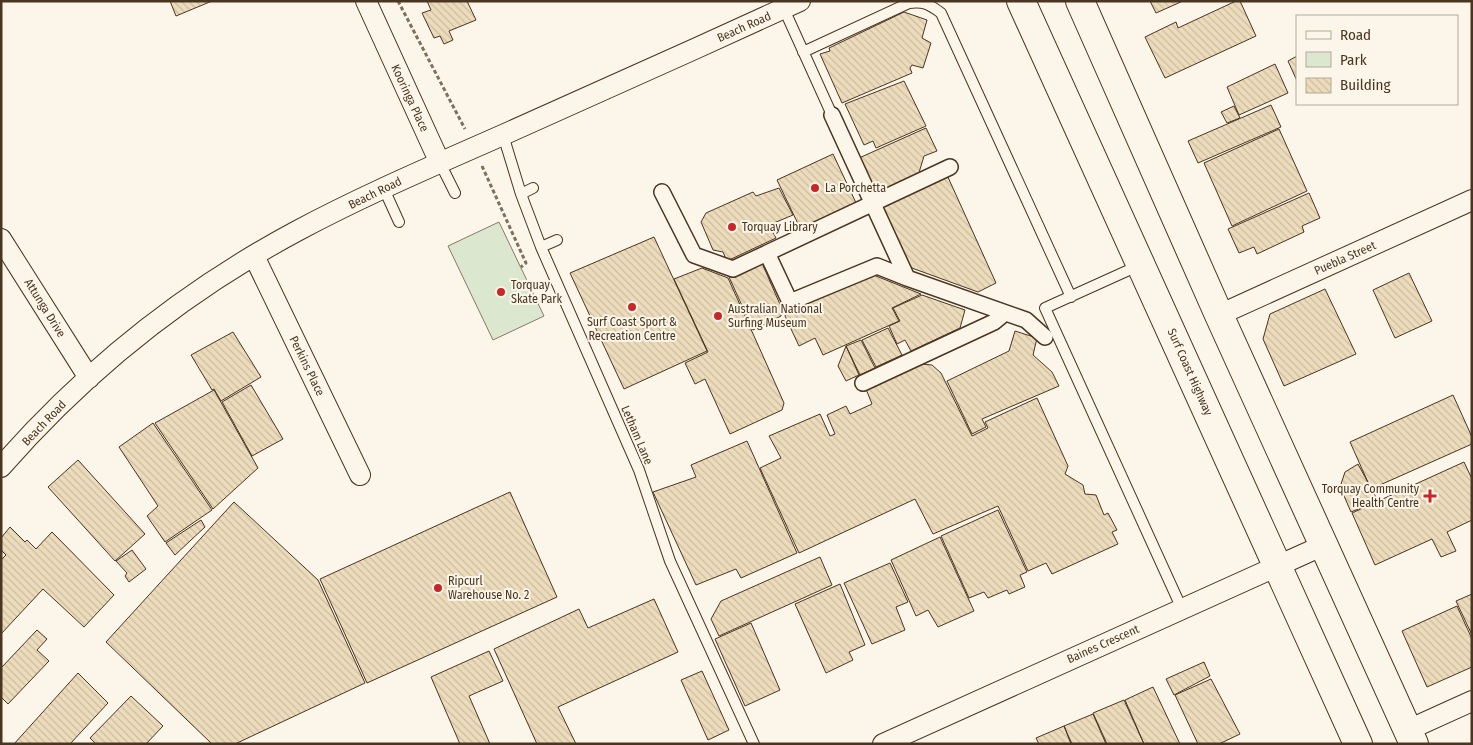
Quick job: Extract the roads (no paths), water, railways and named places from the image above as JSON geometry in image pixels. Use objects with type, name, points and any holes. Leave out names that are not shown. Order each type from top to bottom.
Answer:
[{"type":"main road","name":"Surf Coast Highway","points":[[1021,1],[1358,744]]},
{"type":"main road","points":[[1080,1],[1219,315],[1411,737]]},
{"type":"street","name":"Kooringa Place","points":[[366,1],[440,163]]},
{"type":"street","name":"Beach Road","points":[[1,467],[89,378],[167,314],[254,256],[296,231],[384,188],[790,4]]},
{"type":"street","points":[[832,115],[907,278]]},
{"type":"street","points":[[662,192],[694,255],[733,269],[950,167]]},
{"type":"street","name":"Puebla Street","points":[[1219,315],[1472,200]]},
{"type":"street","name":"Attunga Drive","points":[[1,239],[89,378]]},
{"type":"street","points":[[767,253],[790,302],[877,266],[1026,320],[1045,337]]},
{"type":"street","name":"Perkins Place","points":[[254,256],[360,475]]},
{"type":"street","points":[[863,383],[994,322],[1005,313]]},
{"type":"street","name":"Baines Crescent","points":[[883,744],[1324,545]]},
{"type":"street","points":[[1411,737],[1472,701]]},
{"type":"lane","points":[[804,52],[909,4],[920,2],[929,4],[941,12],[1071,296]]},
{"type":"lane","points":[[790,4],[804,52],[832,115]]},
{"type":"lane","name":"Letham Lane","points":[[502,135],[541,247],[639,470],[670,561],[754,744]]},
{"type":"lane","name":"Kooringa Place","points":[[440,163],[455,193]]},
{"type":"lane","points":[[384,188],[399,222]]},
{"type":"lane","points":[[521,194],[533,188]]},
{"type":"lane","points":[[541,247],[557,240]]},
{"type":"lane","points":[[1140,264],[1045,308],[1182,609]]},
{"type":"place","name":"La Porchetta","points":[[815,188]]},
{"type":"place","name":"Torquay Library","points":[[732,227]]},
{"type":"place","name":"Torquay Skate Park","points":[[501,292]]},
{"type":"place","name":"Surf Coast Sport & Recreation Centre","points":[[632,307]]},
{"type":"place","name":"Australian National Surfing Museum","points":[[718,316]]},
{"type":"place","name":"Torquay Community Health Centre","points":[[1430,496]]},
{"type":"place","name":"Ripcurl Warehouse No. 2","points":[[438,588]]}]
